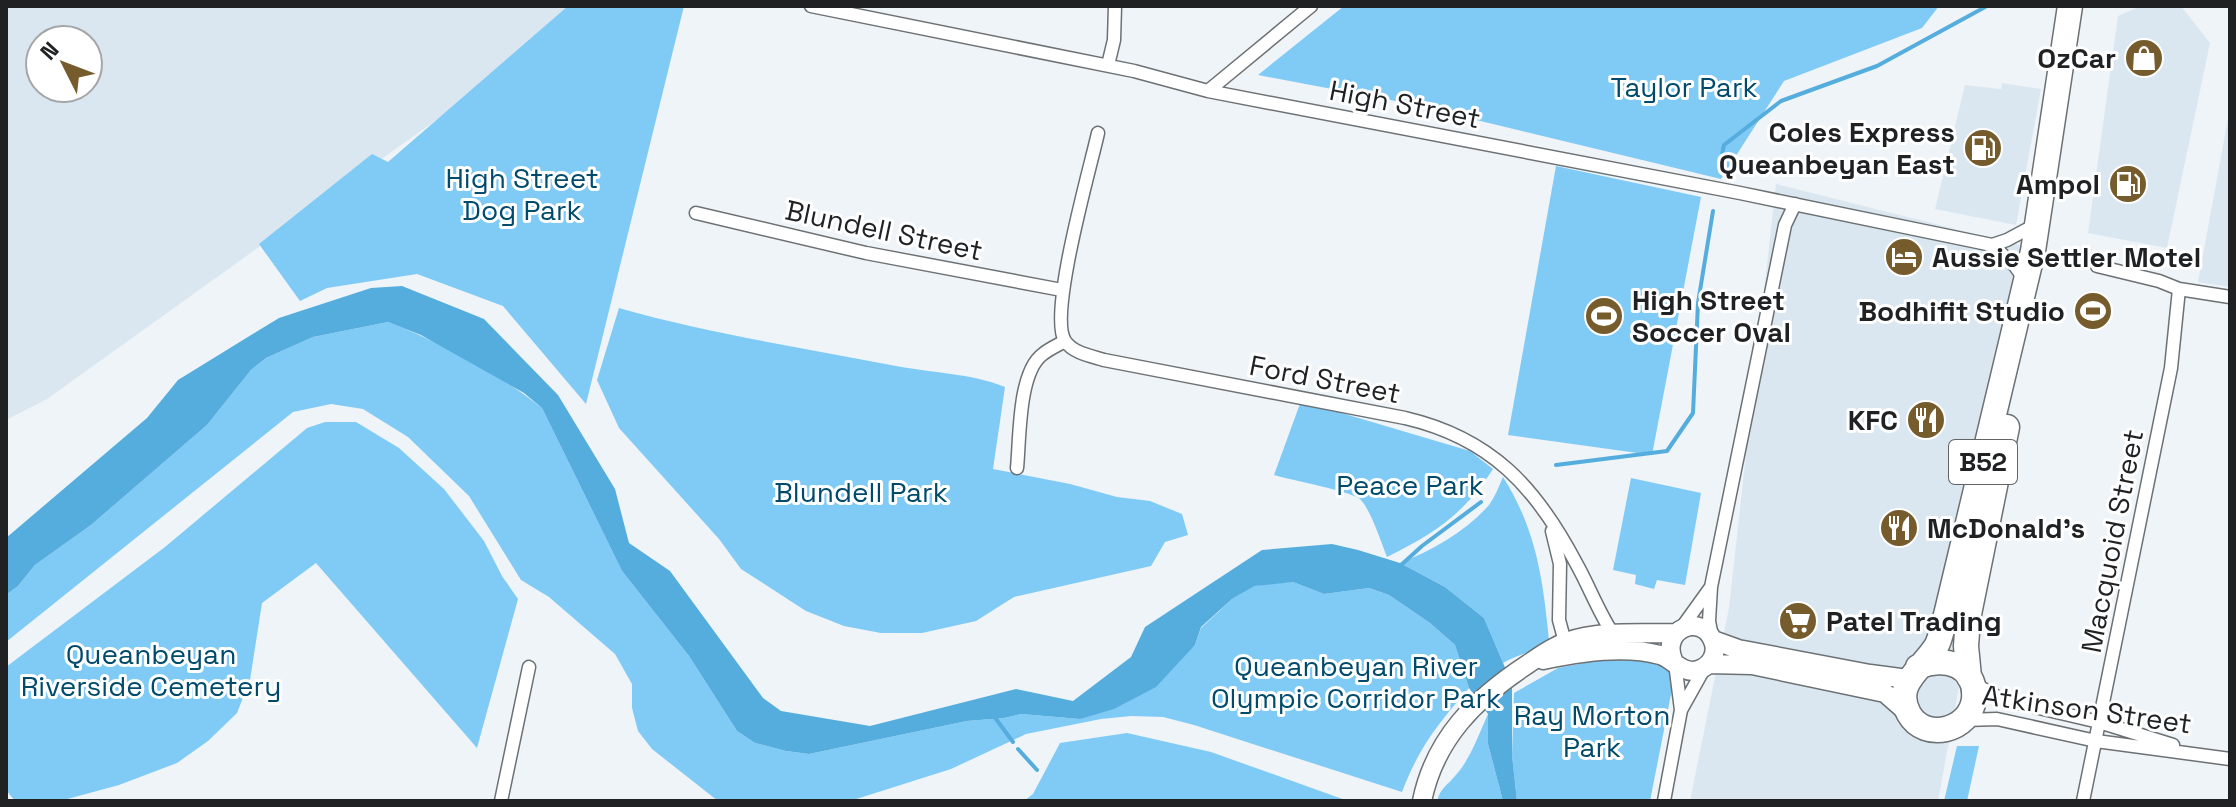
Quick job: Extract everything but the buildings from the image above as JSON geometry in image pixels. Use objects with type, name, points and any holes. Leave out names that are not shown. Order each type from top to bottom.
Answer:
[{"type":"highway","name":"B52","points":[[1913,673],[1937,645],[1946,615],[2026,281],[2070,6]]},
{"type":"highway","name":"B52","points":[[1963,720],[1974,700],[1966,646],[1968,619],[2043,252],[2085,6]]},
{"type":"highway","points":[[1963,720],[1947,730],[1923,727],[1909,714],[1904,703],[1904,690],[1913,673],[1929,662],[1953,663],[1970,679]]},
{"type":"street","name":"High Street","points":[[811,6],[1108,65],[1208,91],[1992,245]]},
{"type":"street","points":[[1108,65],[1114,40],[1115,6]]},
{"type":"street","points":[[1208,91],[1311,6]]},
{"type":"street","points":[[1017,468],[1025,386],[1041,355],[1065,341],[1060,323],[1062,290],[1098,133]]},
{"type":"street","points":[[1681,710],[1714,655],[1709,621],[1711,587],[1785,225],[1795,204]]},
{"type":"street","name":"Blundell Street","points":[[696,213],[866,253],[1062,290]]},
{"type":"street","points":[[2026,281],[1992,245],[2037,224]]},
{"type":"street","points":[[2097,266],[2179,289],[2230,297]]},
{"type":"street","name":"Macquoid Street","points":[[2083,801],[2171,368],[2179,289]]},
{"type":"street","name":"Ford Street","points":[[1065,341],[1079,352],[1104,360],[1405,418],[1444,429],[1482,448],[1511,470],[1533,495],[1567,545],[1613,634]]},
{"type":"street","name":"Ford Street","points":[[1547,517],[1560,564],[1559,620],[1565,642]]},
{"type":"street","points":[[1664,801],[1681,710],[1670,648],[1711,587]]},
{"type":"street","points":[[1422,801],[1426,780],[1439,752],[1475,704],[1497,684],[1565,642],[1613,634],[1678,632],[1697,627],[1712,639],[1738,649],[1870,674],[1913,673]]},
{"type":"street","points":[[1565,642],[1600,652]]},
{"type":"street","points":[[1525,666],[1600,652],[1643,652],[1692,671],[1708,665],[1744,664],[1885,693],[1909,714]]},
{"type":"street","points":[[501,801],[529,667]]},
{"type":"street","name":"Atkinson Street","points":[[1970,679],[2001,699],[2099,722],[2202,754]]},
{"type":"street","name":"Atkinson Street","points":[[1963,720],[1997,719],[2096,741],[2230,759]]},
{"type":"shaded area","points":[[6,6],[595,6],[47,399],[6,420]]},
{"type":"shaded area","points":[[2141,6],[2181,6],[2210,43],[2167,248],[2088,233],[2118,16]]},
{"type":"shaded area","points":[[2002,83],[2041,89],[2016,225],[1935,209],[1965,85],[2001,89]]},
{"type":"shaded area","points":[[2230,108],[2230,287],[2198,282]]},
{"type":"shaded area","points":[[1776,184],[2039,250],[1938,801],[1690,801],[1729,608]]},
{"type":"shaded area","points":[[402,286],[484,319],[558,395],[615,489],[629,543],[670,571],[763,698],[781,711],[870,726],[1016,689],[1073,701],[1131,657],[1145,627],[1262,550],[1332,544],[1400,563],[1445,587],[1484,618],[1512,684],[1512,755],[1517,801],[1503,801],[1488,744],[1488,714],[1469,688],[1455,645],[1430,623],[1389,595],[1369,588],[1324,594],[1293,582],[1255,586],[1232,599],[1201,627],[1195,645],[1156,687],[1114,709],[1080,719],[1021,714],[967,721],[809,754],[755,743],[737,731],[689,656],[622,571],[542,408],[524,393],[421,335],[388,322],[313,337],[266,358],[251,370],[207,425],[91,525],[35,565],[6,595],[6,538],[147,418],[178,380],[279,318],[371,288]]},
{"type":"green space","name":"High Street Dog Park","points":[[568,6],[684,6],[586,404],[503,306],[417,274],[327,288],[300,301],[259,244],[372,154],[388,162]]},
{"type":"green space","name":"Taylor Park","points":[[1344,6],[1939,6],[1922,28],[1784,81],[1721,179],[1406,103],[1258,75]]},
{"type":"green space","name":"High Street Soccer Oval","points":[[1556,166],[1701,197],[1652,455],[1508,435]]},
{"type":"green space","name":"Blundell Park","points":[[619,308],[722,333],[965,376],[1005,387],[993,469],[1117,497],[1150,501],[1182,514],[1188,535],[1165,542],[1151,566],[1014,597],[976,621],[922,633],[881,633],[844,626],[806,611],[741,569],[719,539],[619,428],[597,380]]},
{"type":"green space","name":"Queanbeyan River Olympic Corridor Park","points":[[388,322],[468,359],[542,408],[622,571],[689,656],[737,731],[755,743],[809,754],[967,721],[1021,714],[1080,719],[1180,659],[1195,645],[1201,628],[1232,599],[1255,586],[1271,583],[1293,582],[1324,594],[1369,588],[1389,595],[1430,623],[1455,645],[1469,688],[1430,737],[1402,792],[1194,725],[1163,717],[1131,716],[1026,734],[951,769],[850,801],[718,801],[652,749],[638,731],[632,708],[632,684],[615,654],[549,597],[521,580],[469,496],[408,437],[363,409],[331,404],[293,412],[6,642],[6,595],[35,565],[91,525],[207,425],[251,370],[266,358],[313,337]]},
{"type":"green space","name":"Peace Park","points":[[1301,401],[1470,451],[1493,469],[1471,499],[1447,521],[1420,540],[1387,557],[1372,518],[1360,499],[1274,475]]},
{"type":"green space","name":"Queanbeyan Riverside Cemetery","points":[[325,422],[356,422],[399,448],[444,489],[484,541],[518,599],[477,748],[316,563],[262,603],[250,680],[237,713],[208,741],[177,763],[119,785],[60,801],[15,801],[6,790],[6,667],[165,547],[307,428]]},
{"type":"green space","points":[[1503,477],[1523,516],[1536,555],[1549,640],[1503,663],[1484,618],[1445,587],[1400,563],[1436,546],[1470,524],[1489,505]]},
{"type":"green space","points":[[1631,478],[1701,493],[1685,585],[1657,580],[1654,589],[1635,584],[1636,575],[1613,570]]},
{"type":"green space","name":"Ray Morton Park","points":[[1606,659],[1650,662],[1676,669],[1650,801],[1517,801],[1512,755],[1514,693],[1558,668]]},
{"type":"green space","points":[[1488,714],[1488,744],[1503,801],[1437,801],[1465,762]]},
{"type":"green space","points":[[1127,733],[1211,752],[1348,801],[1024,801],[1033,794],[1060,743]]},
{"type":"green space","points":[[1957,746],[1979,746],[1967,801],[1944,801]]},
{"type":"waterway","points":[[1719,169],[1724,145],[1781,101],[1877,66],[1987,6]]},
{"type":"waterway","points":[[1556,465],[1667,451],[1693,413],[1698,303],[1713,211]]},
{"type":"waterway","points":[[1400,566],[1481,502]]},
{"type":"waterway","points":[[993,715],[1013,742]]},
{"type":"waterway","points":[[1018,749],[1037,770]]},
{"type":"place","name":"OzCar","points":[[2144,58]]},
{"type":"place","name":"Coles Express Queanbeyan East","points":[[1983,148]]},
{"type":"place","name":"Ampol","points":[[2128,184]]},
{"type":"place","name":"Aussie Settler Motel","points":[[1904,257]]},
{"type":"place","name":"Bodhifit Studio","points":[[2093,311]]},
{"type":"place","name":"High Street Soccer Oval","points":[[1604,316]]},
{"type":"place","name":"KFC","points":[[1926,420]]},
{"type":"place","name":"McDonald's","points":[[1899,528]]},
{"type":"place","name":"Patel Trading","points":[[1798,621]]}]
